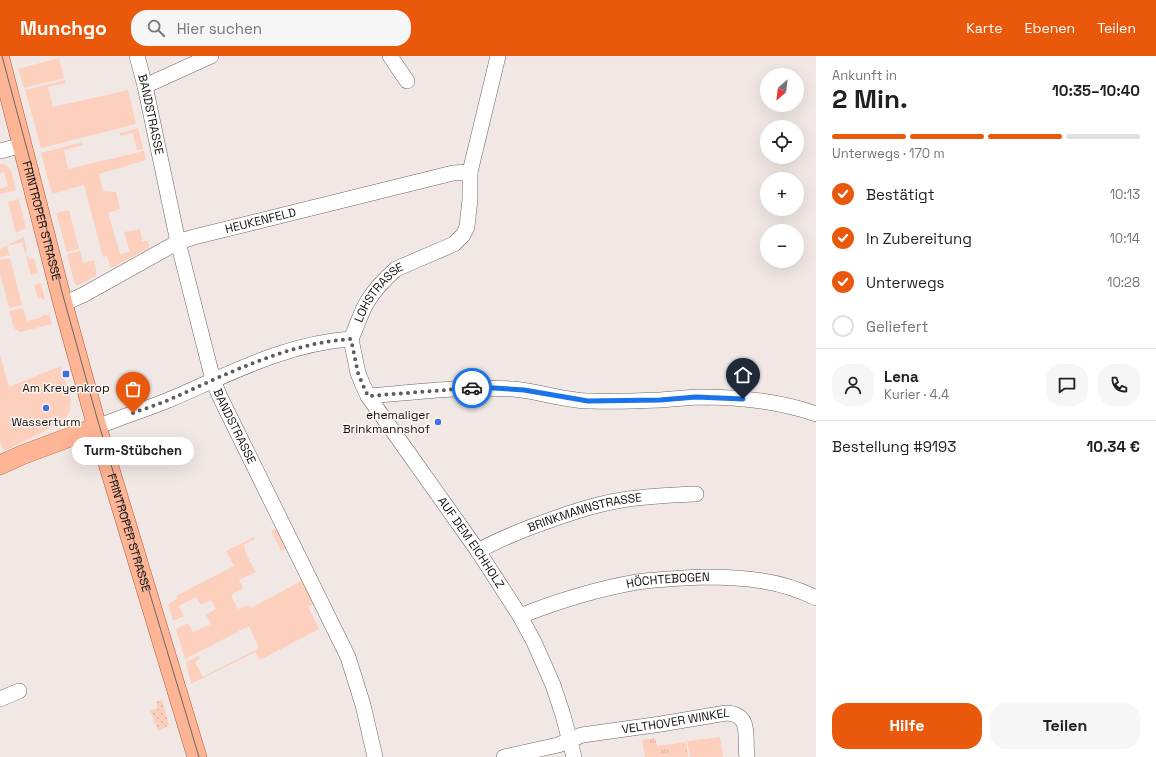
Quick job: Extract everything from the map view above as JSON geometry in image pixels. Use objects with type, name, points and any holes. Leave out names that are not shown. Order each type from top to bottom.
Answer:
[{"type":"main road","name":"FRINTROPER STRASSE","points":[[0,59],[63,304],[102,425],[197,757]]},
{"type":"main road","points":[[0,465],[22,455],[102,425]]},
{"type":"street","name":"BANDSTRASSE","points":[[137,56],[145,86],[178,242],[213,380],[348,657],[359,691],[375,757]]},
{"type":"street","points":[[145,86],[211,56]]},
{"type":"street","points":[[390,56],[407,81]]},
{"type":"street","name":"LOHSTRASSE","points":[[102,425],[171,399],[282,352],[313,344],[351,339],[368,300],[388,276],[396,269],[450,246],[459,240],[467,227],[469,214],[470,172],[498,56]]},
{"type":"street","name":"FRINTROPER STRASSE","points":[[0,151],[23,145]]},
{"type":"street","name":"HEUKENFELD","points":[[63,304],[83,295],[178,242],[453,173],[470,172]]},
{"type":"street","name":"AUF DEM EICHHOLZ","points":[[351,339],[358,373],[368,396],[478,551],[520,616],[534,642],[553,685],[574,757]]},
{"type":"street","points":[[368,396],[494,388],[524,390],[588,401],[660,400],[696,397],[757,400],[772,402],[816,414]]},
{"type":"street","name":"BRINKMANNSTRASSE","points":[[478,551],[518,532],[558,516],[590,507],[644,497],[696,494]]},
{"type":"street","name":"HÖCHTEBOGEN","points":[[520,616],[554,603],[581,595],[637,582],[663,579],[715,577],[748,578],[786,586],[816,598]]},
{"type":"street","points":[[0,699],[19,691]]},
{"type":"street","name":"VELTHOVER WINKEL","points":[[570,740],[582,735],[726,713],[739,716],[744,721],[746,730],[747,757]]},
{"type":"street","points":[[504,757],[558,745],[570,740]]},
{"type":"green space","points":[[59,58],[64,78],[24,88],[18,69]]},
{"type":"green space","points":[[65,80],[66,83],[48,87],[53,107],[128,90],[136,124],[41,148],[25,90]]},
{"type":"green space","points":[[138,128],[143,149],[137,150],[133,133],[120,136],[120,133]]},
{"type":"green space","points":[[82,142],[83,145],[64,150],[68,169],[144,151],[146,160],[99,174],[103,191],[116,192],[120,209],[108,213],[120,254],[130,252],[124,232],[140,229],[142,241],[148,241],[149,248],[111,268],[107,256],[103,257],[84,185],[52,194],[41,153]]},
{"type":"green space","points":[[0,164],[8,166],[10,169],[16,190],[0,194],[0,189],[8,186],[4,172],[0,173]]},
{"type":"green space","points":[[19,199],[26,228],[16,233],[8,202]]},
{"type":"green space","points":[[69,210],[79,249],[67,252],[56,213]]},
{"type":"green space","points":[[24,237],[27,252],[25,253],[22,242],[7,246],[9,255],[0,257],[0,249]]},
{"type":"green space","points":[[80,251],[83,263],[94,260],[96,276],[77,286],[74,282],[67,254]]},
{"type":"green space","points":[[28,256],[29,259],[34,258],[38,273],[31,275],[26,257]]},
{"type":"green space","points":[[10,258],[22,305],[9,308],[0,273],[0,260]]},
{"type":"green space","points":[[41,283],[45,300],[41,298],[38,299],[34,285]]},
{"type":"green space","points":[[23,308],[27,321],[49,314],[52,324],[20,332],[14,328],[9,311]]},
{"type":"green space","points":[[0,355],[9,387],[61,366],[71,400],[69,413],[63,422],[4,451],[0,442]]},
{"type":"green space","points":[[278,528],[287,548],[281,551],[271,531]]},
{"type":"green space","points":[[254,537],[255,539],[244,545],[246,554],[256,572],[239,580],[243,588],[231,595],[238,609],[249,605],[251,608],[303,580],[314,604],[308,607],[319,629],[260,660],[255,652],[191,684],[186,662],[198,656],[200,659],[195,662],[203,677],[259,648],[249,626],[185,659],[176,629],[188,623],[193,632],[211,624],[206,615],[216,609],[211,600],[201,605],[196,597],[179,606],[184,616],[173,621],[168,604],[177,599],[176,596],[234,566],[226,551]]},
{"type":"green space","points":[[162,700],[169,724],[167,727],[158,731],[150,710],[157,708],[156,702]]},
{"type":"green space","points":[[720,737],[723,757],[690,757],[687,741]]},
{"type":"green space","points":[[655,738],[657,746],[686,742],[688,757],[645,757],[642,740]]},
{"type":"tram line","points":[[2,56],[31,164],[62,292],[97,418],[199,757]]},
{"type":"way so far","points":[[133,413],[171,399],[282,352],[313,344],[351,339],[358,373],[368,396],[472,388]]},
{"type":"place","name":"Am Kreyenkrop","points":[[66,374]]},
{"type":"place","name":"Wasserturm","points":[[46,408]]},
{"type":"place","name":"Turm-Stübchen","points":[[133,413]]},
{"type":"place","name":"ehemaliger Brinkmannshof","points":[[438,422]]},
{"type":"route","points":[[472,388],[524,390],[588,401],[660,400],[696,397],[743,399]]}]
